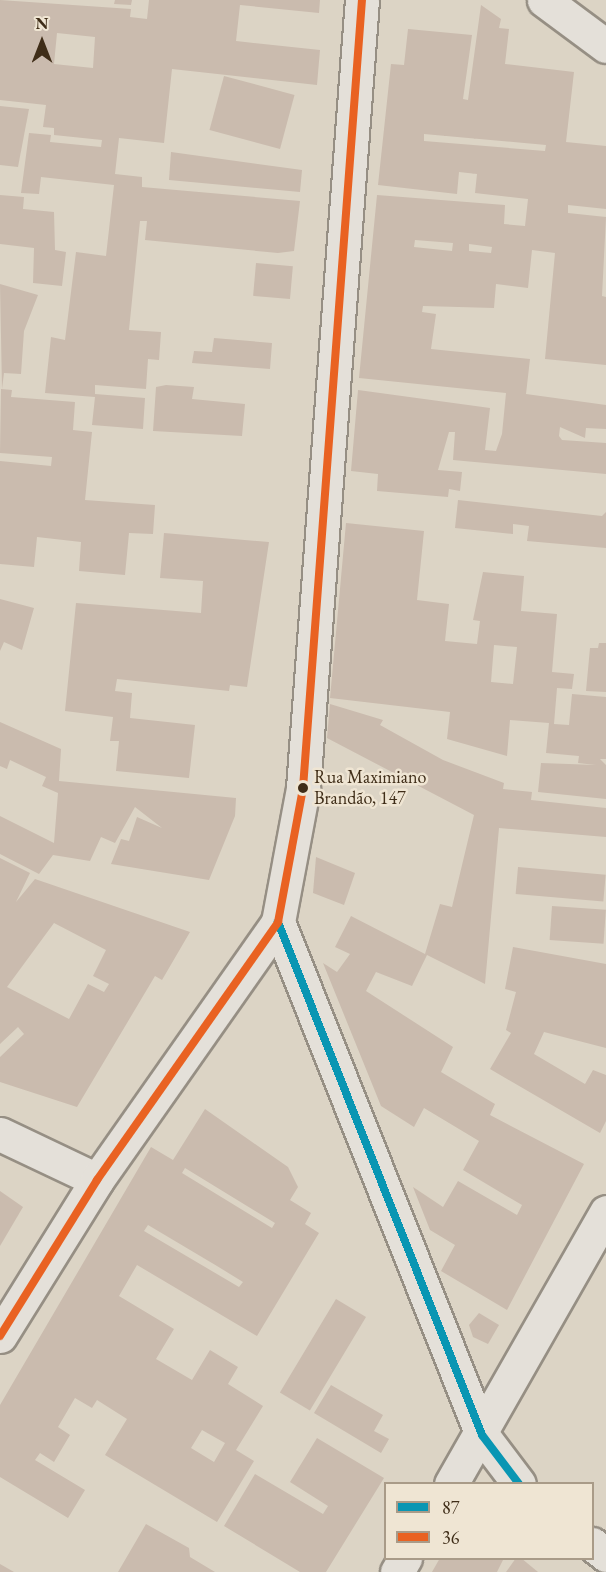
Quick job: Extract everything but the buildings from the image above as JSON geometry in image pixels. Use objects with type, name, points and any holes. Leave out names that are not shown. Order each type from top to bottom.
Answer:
[{"type":"street","points":[[0,1336],[97,1180],[278,922],[303,789],[362,0]]},
{"type":"street","points":[[544,0],[606,46]]},
{"type":"street","points":[[278,922],[482,1434],[518,1482]]},
{"type":"street","points":[[0,1134],[97,1180]]},
{"type":"street","points":[[453,1482],[606,1212]]},
{"type":"street","points":[[594,1546],[606,1555]]},
{"type":"transit line","name":"36","points":[[0,1336],[97,1180],[278,922],[303,788],[362,0]]},
{"type":"transit line","name":"87","points":[[278,922],[482,1435],[517,1482]]},
{"type":"place","name":"Rua Maximiano Brandão, 147","points":[[303,788]]}]
